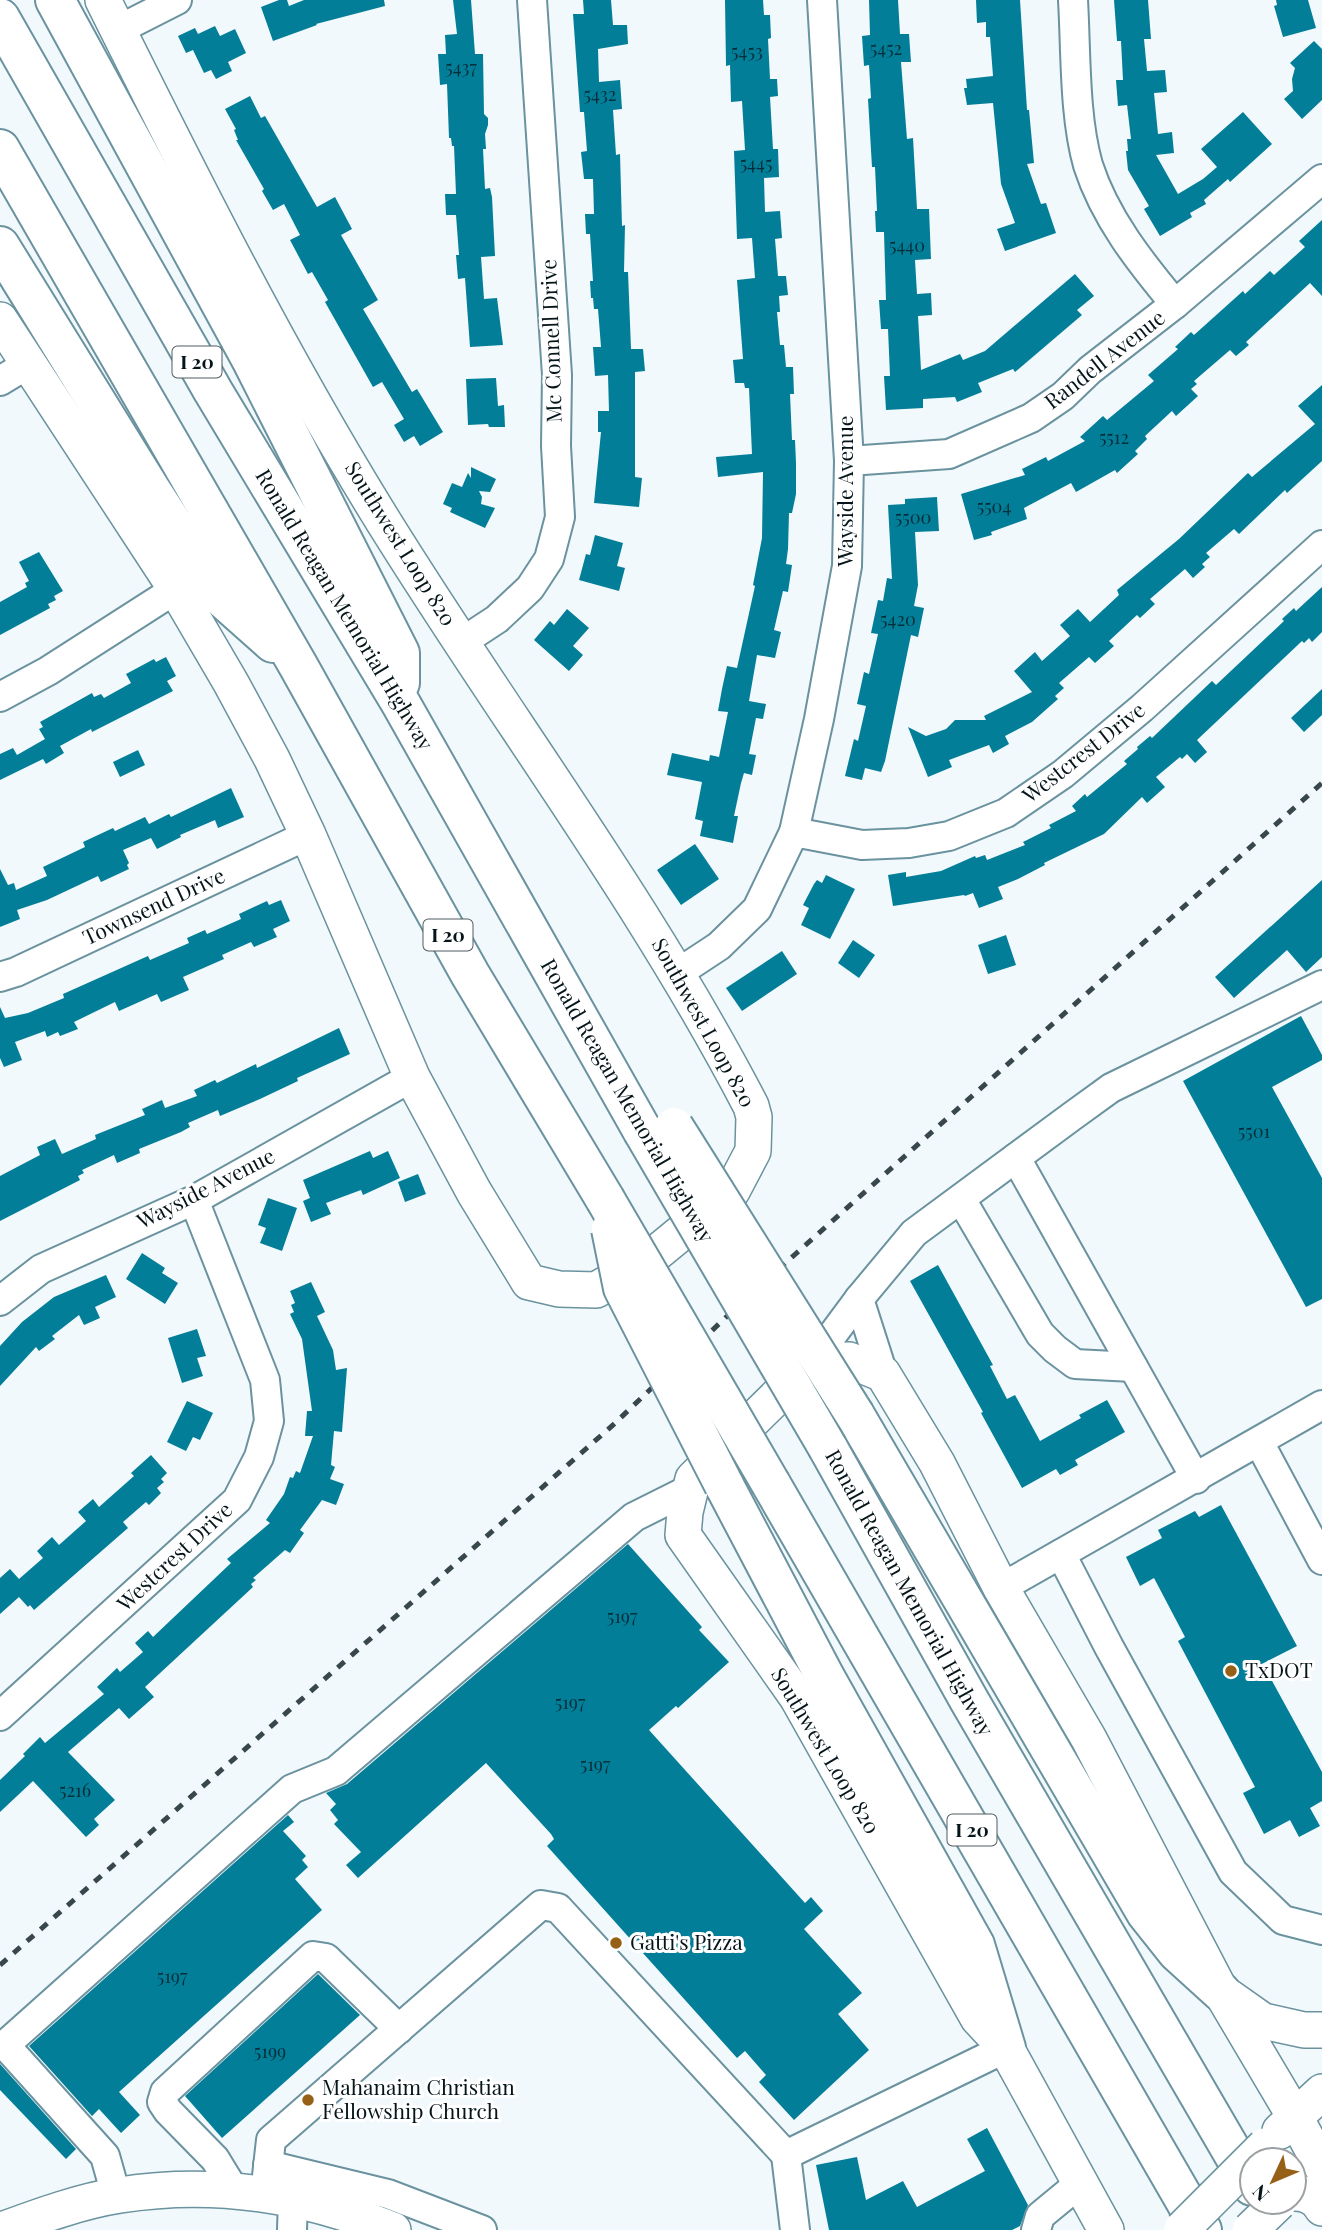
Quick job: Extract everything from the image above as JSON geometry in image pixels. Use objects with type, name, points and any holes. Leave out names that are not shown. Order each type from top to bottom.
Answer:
[{"type":"highway","points":[[55,0],[252,361],[400,653],[400,702]]},
{"type":"highway","name":"Ronald Reagan Memorial Highway","points":[[0,18],[213,391],[400,702],[605,1063],[658,1128],[828,1448],[969,1700],[1238,2162]]},
{"type":"highway","name":"I 20","points":[[0,149],[299,667],[470,974],[605,1199],[1202,2230]]},
{"type":"highway","points":[[0,246],[151,490],[219,594],[299,667]]},
{"type":"highway","points":[[658,1128],[855,1415],[1146,1913],[1177,1952],[1221,1992]]},
{"type":"highway","points":[[605,1199],[623,1288],[707,1487],[825,1677],[975,1945],[1006,2048]]},
{"type":"main road","name":"Southwest Loop 820","points":[[0,320],[14,372],[176,589],[231,683],[308,835],[412,1077],[474,1192],[529,1282],[559,1289],[596,1290],[648,1260],[733,1191],[752,1151],[754,1117],[751,1106],[718,1041],[678,973],[376,509],[330,431],[226,242],[111,15]]},
{"type":"main road","points":[[813,1361],[849,1360],[883,1374],[937,1463],[1001,1588],[1089,1740],[1221,1992],[1322,2167]]},
{"type":"main road","name":"Southwest Loop 820","points":[[813,1361],[693,1479],[707,1487],[685,1512],[683,1535],[797,1697],[978,2018],[1006,2048],[1105,2230]]},
{"type":"main road","points":[[1221,1992],[1263,2021],[1304,2030],[1322,2030]]},
{"type":"main road","points":[[1180,2230],[1322,2092]]},
{"type":"main road","points":[[2,2230],[40,2216],[116,2195],[190,2188],[271,2196],[364,2218],[393,2230]]},
{"type":"main road","points":[[1308,2195],[1318,2200],[1322,2208]]},
{"type":"main road","points":[[1250,2230],[1264,2216]]},
{"type":"street","points":[[111,15],[177,0]]},
{"type":"street","name":"Mc Connell Drive","points":[[462,642],[497,619],[530,588],[549,559],[560,517],[556,446],[557,375],[532,0]]},
{"type":"street","name":"Wayside Avenue","points":[[678,973],[719,946],[757,909],[794,832],[848,566],[849,461],[822,0]]},
{"type":"street","points":[[1073,0],[1081,130],[1089,165],[1109,214],[1138,261],[1175,304]]},
{"type":"street","name":"Randell Avenue","points":[[849,461],[949,454],[1031,418],[1063,397],[1090,370],[1175,304],[1322,179]]},
{"type":"street","name":"Westcrest Drive","points":[[794,832],[862,845],[909,843],[949,836],[1006,813],[1063,774],[1142,708],[1322,545]]},
{"type":"street","points":[[0,697],[48,671],[176,589]]},
{"type":"street","name":"Townsend Drive","points":[[0,977],[16,972],[308,835]]},
{"type":"street","points":[[813,1361],[859,1299],[914,1233],[1111,1088],[1319,994]]},
{"type":"street","name":"Wayside Avenue","points":[[0,1301],[41,1269],[194,1200],[412,1077]]},
{"type":"street","points":[[1016,1158],[1196,1479]]},
{"type":"street","points":[[961,1199],[1040,1334],[1055,1349],[1075,1364],[1133,1367]]},
{"type":"street","name":"Westcrest Drive","points":[[0,1716],[237,1500],[259,1457],[269,1421],[265,1380],[194,1200]]},
{"type":"street","points":[[859,1299],[883,1374]]},
{"type":"street","points":[[1001,1588],[1322,1405]]},
{"type":"street","points":[[1259,1442],[1322,1560]]},
{"type":"street","points":[[116,2195],[105,2157],[5,2045],[292,1788],[336,1771],[634,1517],[707,1487]]},
{"type":"street","points":[[1061,1554],[1233,1872],[1283,1920],[1322,1930]]},
{"type":"street","points":[[271,2196],[271,2140],[541,1905],[558,1908],[786,2155],[795,2230]]},
{"type":"street","points":[[399,2029],[326,1958],[313,1956],[164,2092],[162,2102],[215,2160],[271,2196],[388,2194],[452,2224],[482,2230]]},
{"type":"street","points":[[786,2155],[1006,2048]]},
{"type":"street","points":[[1036,2230],[1040,2216],[1080,2183]]},
{"type":"building","points":[[287,0],[289,6],[304,0],[384,0],[385,6],[316,24],[273,41],[261,7]]},
{"type":"building","points":[[453,0],[471,0],[475,54],[483,54],[484,114],[488,118],[486,149],[483,149],[485,189],[490,188],[492,197],[495,256],[481,257],[484,299],[497,298],[503,345],[470,347],[465,278],[458,279],[456,215],[446,215],[445,194],[456,194],[454,146],[449,138],[447,84],[440,85],[438,54],[446,54],[445,35],[457,34]]},
{"type":"building","points":[[583,0],[611,0],[613,25],[627,25],[628,44],[598,49],[599,82],[620,80],[622,109],[613,110],[616,155],[620,154],[622,226],[625,225],[624,272],[628,272],[631,349],[643,349],[645,371],[635,372],[635,477],[642,478],[639,507],[594,503],[601,432],[598,432],[598,411],[609,411],[608,375],[595,376],[593,347],[601,347],[598,309],[594,309],[591,298],[590,281],[593,281],[590,234],[586,234],[585,214],[594,214],[593,179],[584,179],[581,152],[587,151],[584,112],[580,112],[573,14],[584,14]]},
{"type":"building","points":[[725,0],[763,0],[764,15],[770,15],[770,79],[777,79],[778,96],[770,97],[773,149],[778,149],[779,177],[764,178],[765,212],[780,211],[782,238],[775,239],[778,276],[786,276],[788,295],[779,296],[780,312],[777,312],[780,345],[784,345],[786,367],[793,367],[794,394],[790,394],[796,463],[796,494],[792,513],[789,513],[786,564],[792,565],[788,592],[783,591],[774,630],[781,632],[775,658],[757,655],[749,701],[766,704],[763,719],[756,718],[749,754],[756,755],[752,775],[744,773],[741,783],[734,816],[738,816],[733,843],[700,836],[703,821],[695,819],[702,782],[667,775],[672,753],[709,761],[710,755],[719,757],[728,712],[718,711],[722,689],[727,666],[737,668],[755,586],[753,585],[762,538],[763,472],[718,477],[716,457],[752,454],[749,388],[745,388],[744,383],[735,383],[733,360],[743,359],[737,280],[755,278],[752,238],[737,239],[734,151],[745,150],[742,101],[731,102],[730,65],[726,66]]},
{"type":"building","points":[[869,0],[898,0],[900,34],[909,34],[911,62],[901,62],[907,139],[913,138],[917,209],[929,209],[931,259],[915,260],[917,294],[931,293],[932,315],[918,316],[921,370],[960,354],[963,360],[985,351],[1075,274],[1094,296],[1077,310],[1082,315],[1015,372],[1013,369],[978,383],[982,392],[957,402],[955,397],[923,399],[923,408],[886,410],[884,376],[890,376],[888,329],[881,329],[879,300],[886,300],[884,232],[876,232],[875,167],[872,167],[868,99],[871,98],[869,65],[864,66],[862,36],[870,35]]},
{"type":"building","points":[[976,0],[1020,0],[1027,110],[1034,163],[1027,164],[1041,204],[1046,203],[1056,233],[1005,251],[997,229],[1015,223],[1001,184],[993,103],[967,105],[964,88],[967,88],[966,79],[993,76],[990,37],[986,37],[986,22],[977,23]]},
{"type":"building","points":[[1114,0],[1148,0],[1151,39],[1144,39],[1147,71],[1165,70],[1167,92],[1154,93],[1158,134],[1172,132],[1174,153],[1156,155],[1178,194],[1217,167],[1201,149],[1243,112],[1272,144],[1230,182],[1228,179],[1204,200],[1206,204],[1190,213],[1192,217],[1160,236],[1144,209],[1149,206],[1128,170],[1127,139],[1131,139],[1127,105],[1118,106],[1116,80],[1123,80],[1121,41],[1117,41]]},
{"type":"building","points":[[1276,0],[1308,0],[1316,28],[1283,37],[1274,6],[1277,5]]},
{"type":"building","points":[[215,26],[220,36],[235,29],[246,53],[228,62],[232,71],[216,79],[211,70],[204,73],[193,50],[186,53],[178,36],[195,28],[198,34]]},
{"type":"building","points":[[1314,41],[1322,49],[1322,100],[1302,119],[1284,99],[1293,91],[1295,68],[1290,63]]},
{"type":"building","points":[[250,96],[261,118],[265,116],[317,207],[335,197],[352,229],[341,235],[378,300],[363,309],[412,392],[417,389],[443,432],[420,446],[414,436],[404,442],[394,425],[404,419],[382,382],[373,387],[325,302],[328,300],[312,272],[308,274],[290,240],[300,235],[284,204],[273,210],[236,140],[236,129],[225,109]]},
{"type":"building","points":[[1322,220],[1322,296],[1310,283],[1246,342],[1249,345],[1236,356],[1230,350],[1194,381],[1197,384],[1191,389],[1198,396],[1176,416],[1172,411],[1145,436],[1147,439],[1135,451],[1138,454],[1117,473],[1115,470],[1076,492],[1071,483],[1024,508],[1027,519],[974,540],[961,494],[1025,475],[1022,469],[1046,457],[1048,461],[1085,441],[1080,437],[1103,416],[1107,420],[1154,381],[1148,375],[1178,349],[1175,347],[1191,332],[1194,335],[1243,291],[1245,294],[1270,271],[1274,275],[1305,247],[1299,241]]},
{"type":"building","points":[[496,378],[498,406],[504,405],[505,427],[468,425],[466,379]]},
{"type":"building","points":[[1322,385],[1322,461],[1287,493],[1285,490],[1239,534],[1234,529],[1206,553],[1210,557],[1202,564],[1205,567],[1193,578],[1185,569],[1150,599],[1155,604],[1140,618],[1137,615],[1109,641],[1114,646],[1095,663],[1089,657],[1059,683],[1064,688],[1055,696],[1058,699],[1032,722],[1005,736],[1009,744],[993,753],[989,745],[949,760],[952,767],[928,777],[908,727],[926,736],[946,729],[955,720],[986,720],[984,716],[1032,692],[1014,671],[1035,652],[1042,661],[1070,636],[1060,625],[1078,609],[1090,622],[1119,595],[1117,590],[1179,539],[1248,473],[1252,477],[1315,424],[1298,406]]},
{"type":"building","points":[[471,467],[496,479],[490,492],[479,491],[481,504],[495,508],[485,528],[450,512],[452,508],[443,504],[452,483],[462,487],[468,473],[471,478]]},
{"type":"building","points":[[937,497],[939,531],[915,532],[918,585],[914,606],[924,608],[918,637],[911,635],[885,761],[881,772],[865,768],[862,780],[845,776],[854,739],[858,741],[866,706],[857,704],[864,672],[869,674],[878,634],[871,633],[878,600],[883,601],[887,578],[892,579],[888,505],[905,504],[905,499]]},
{"type":"building","points":[[595,535],[623,543],[617,566],[625,568],[619,591],[579,580],[586,554],[590,555]]},
{"type":"building","points":[[39,552],[63,591],[54,596],[56,600],[48,604],[50,608],[0,635],[0,602],[27,587],[25,583],[29,581],[19,562]]},
{"type":"building","points":[[1322,587],[1322,632],[1312,642],[1309,638],[1304,643],[1302,641],[1197,740],[1207,752],[1195,763],[1187,754],[1156,777],[1165,787],[1147,803],[1142,797],[1104,834],[998,887],[1003,899],[979,908],[973,893],[893,906],[888,875],[906,872],[906,877],[941,871],[975,856],[985,855],[987,860],[1025,845],[1023,842],[1076,811],[1072,806],[1085,794],[1087,797],[1127,764],[1124,761],[1137,747],[1150,736],[1152,738],[1212,681],[1216,685],[1284,621],[1282,619],[1294,608],[1296,611]]},
{"type":"building","points":[[567,609],[589,628],[573,646],[583,655],[569,671],[534,640],[550,621],[554,625]]},
{"type":"building","points":[[166,657],[176,676],[167,681],[173,691],[60,746],[64,753],[46,764],[43,759],[0,780],[0,754],[13,748],[17,755],[45,739],[39,729],[43,727],[40,722],[92,693],[94,697],[101,694],[104,698],[131,683],[126,674],[154,659],[156,662]]},
{"type":"building","points":[[1322,689],[1322,715],[1304,732],[1291,718]]},
{"type":"building","points":[[138,750],[145,765],[120,777],[113,762]]},
{"type":"building","points":[[231,788],[244,817],[218,828],[215,820],[180,835],[181,837],[157,849],[151,838],[123,850],[129,869],[101,882],[98,876],[47,900],[17,910],[20,919],[0,927],[0,869],[8,885],[14,883],[16,890],[47,876],[43,867],[85,847],[83,842],[145,817],[149,824],[169,814],[171,817]]},
{"type":"building","points":[[695,844],[719,879],[681,905],[657,870]]},
{"type":"building","points":[[826,875],[855,889],[830,939],[801,925],[809,908],[803,905],[817,880],[822,883]]},
{"type":"building","points":[[1322,880],[1322,957],[1306,972],[1287,950],[1234,998],[1215,977]]},
{"type":"building","points":[[281,900],[290,921],[273,929],[277,937],[254,947],[251,942],[222,955],[224,959],[183,977],[189,990],[161,1002],[157,994],[119,1011],[115,1002],[74,1022],[78,1029],[60,1036],[58,1032],[47,1037],[45,1031],[15,1042],[22,1060],[4,1067],[0,1058],[0,1007],[5,1018],[28,1013],[64,998],[63,994],[148,956],[150,960],[189,943],[187,938],[205,930],[207,934],[241,919],[239,914],[267,901],[269,905]]},
{"type":"building","points":[[1006,935],[1016,965],[988,974],[978,945]]},
{"type":"building","points":[[853,940],[875,955],[859,978],[838,963]]},
{"type":"building","points":[[782,951],[797,974],[742,1011],[726,988]]},
{"type":"building","points":[[1301,1016],[1322,1055],[1322,1060],[1272,1087],[1322,1178],[1322,1299],[1306,1307],[1183,1081]]},
{"type":"building","points":[[339,1028],[350,1054],[297,1078],[298,1081],[260,1099],[220,1116],[218,1110],[188,1123],[190,1127],[139,1149],[140,1153],[117,1163],[114,1155],[82,1170],[84,1173],[78,1176],[80,1180],[0,1221],[0,1176],[40,1155],[37,1147],[55,1139],[62,1154],[96,1139],[95,1135],[145,1115],[142,1109],[162,1100],[165,1108],[197,1096],[194,1090],[215,1080],[217,1083],[256,1064],[257,1068]]},
{"type":"building","points":[[370,1151],[373,1158],[388,1151],[400,1178],[363,1195],[361,1190],[326,1203],[331,1214],[311,1222],[303,1201],[310,1198],[303,1180]]},
{"type":"building","points":[[418,1174],[426,1194],[405,1202],[398,1182]]},
{"type":"building","points":[[268,1198],[297,1208],[282,1251],[260,1243],[266,1228],[258,1225]]},
{"type":"building","points":[[142,1253],[165,1268],[162,1273],[178,1283],[165,1304],[126,1279]]},
{"type":"building","points":[[938,1265],[993,1365],[990,1366],[1007,1399],[1015,1395],[1040,1441],[1107,1400],[1125,1432],[1075,1460],[1078,1465],[1060,1475],[1056,1469],[1022,1488],[910,1281]]},
{"type":"building","points":[[106,1275],[116,1297],[95,1307],[100,1318],[84,1325],[79,1315],[52,1336],[55,1339],[39,1351],[36,1347],[0,1386],[0,1346],[22,1322],[54,1297]]},
{"type":"building","points":[[311,1282],[325,1312],[317,1316],[333,1350],[336,1370],[347,1368],[342,1432],[334,1431],[331,1465],[335,1467],[330,1479],[344,1484],[336,1505],[322,1500],[300,1530],[304,1533],[290,1553],[285,1550],[253,1578],[256,1580],[251,1584],[253,1587],[145,1687],[154,1697],[129,1719],[119,1708],[68,1752],[115,1800],[94,1819],[99,1825],[86,1837],[33,1781],[0,1812],[0,1780],[25,1756],[23,1754],[40,1737],[45,1743],[104,1694],[97,1687],[117,1668],[120,1672],[143,1652],[135,1643],[148,1631],[153,1637],[231,1563],[227,1559],[270,1523],[266,1520],[284,1494],[290,1477],[293,1478],[296,1471],[300,1473],[313,1436],[305,1436],[307,1411],[312,1411],[302,1339],[290,1314],[294,1312],[291,1305],[295,1303],[290,1291]]},
{"type":"building","points":[[197,1329],[206,1356],[197,1358],[203,1376],[182,1383],[168,1338]]},
{"type":"building","points":[[187,1401],[213,1413],[200,1440],[193,1437],[186,1451],[167,1442]]},
{"type":"building","points":[[151,1455],[167,1473],[161,1479],[164,1482],[157,1488],[161,1493],[149,1505],[146,1502],[123,1522],[128,1528],[34,1610],[19,1597],[0,1614],[0,1578],[10,1569],[19,1579],[43,1558],[37,1551],[52,1537],[59,1545],[86,1521],[78,1512],[93,1499],[99,1507],[134,1476],[131,1473]]},
{"type":"building","name":"TxDOT","points":[[1221,1505],[1297,1646],[1244,1673],[1271,1679],[1322,1772],[1322,1801],[1310,1808],[1320,1826],[1299,1837],[1290,1820],[1264,1834],[1243,1793],[1255,1787],[1178,1641],[1185,1637],[1154,1578],[1140,1586],[1126,1557],[1162,1538],[1158,1530],[1195,1511],[1199,1517]]},
{"type":"building","points":[[628,1544],[702,1627],[699,1630],[729,1662],[649,1730],[805,1903],[811,1897],[823,1911],[804,1929],[862,1993],[838,2014],[869,2050],[794,2120],[759,2082],[766,2075],[745,2051],[737,2058],[547,1846],[554,1839],[551,1834],[486,1763],[358,1878],[346,1865],[361,1852],[334,1824],[338,1820],[330,1810],[336,1804],[326,1793],[347,1784]]},
{"type":"building","points":[[288,1815],[294,1822],[283,1831],[306,1856],[302,1860],[308,1867],[295,1879],[322,1910],[119,2092],[140,2115],[121,2133],[99,2109],[92,2116],[29,2046]]},
{"type":"building","points":[[318,1974],[360,2015],[222,2138],[185,2096]]},
{"type":"building","points":[[0,2064],[76,2149],[66,2159],[0,2090]]},
{"type":"building","points":[[987,2128],[1028,2205],[1020,2226],[1012,2230],[829,2230],[816,2165],[857,2157],[866,2200],[903,2181],[917,2207],[985,2171],[967,2139]]},
{"type":"railway","points":[[0,1965],[613,1425],[744,1300],[1322,783]]},
{"type":"place","name":"TxDOT","points":[[1231,1671]]},
{"type":"place","name":"Gatti's Pizza","points":[[616,1943]]},
{"type":"place","name":"Mahanaim Christian Fellowship Church","points":[[308,2100]]}]
